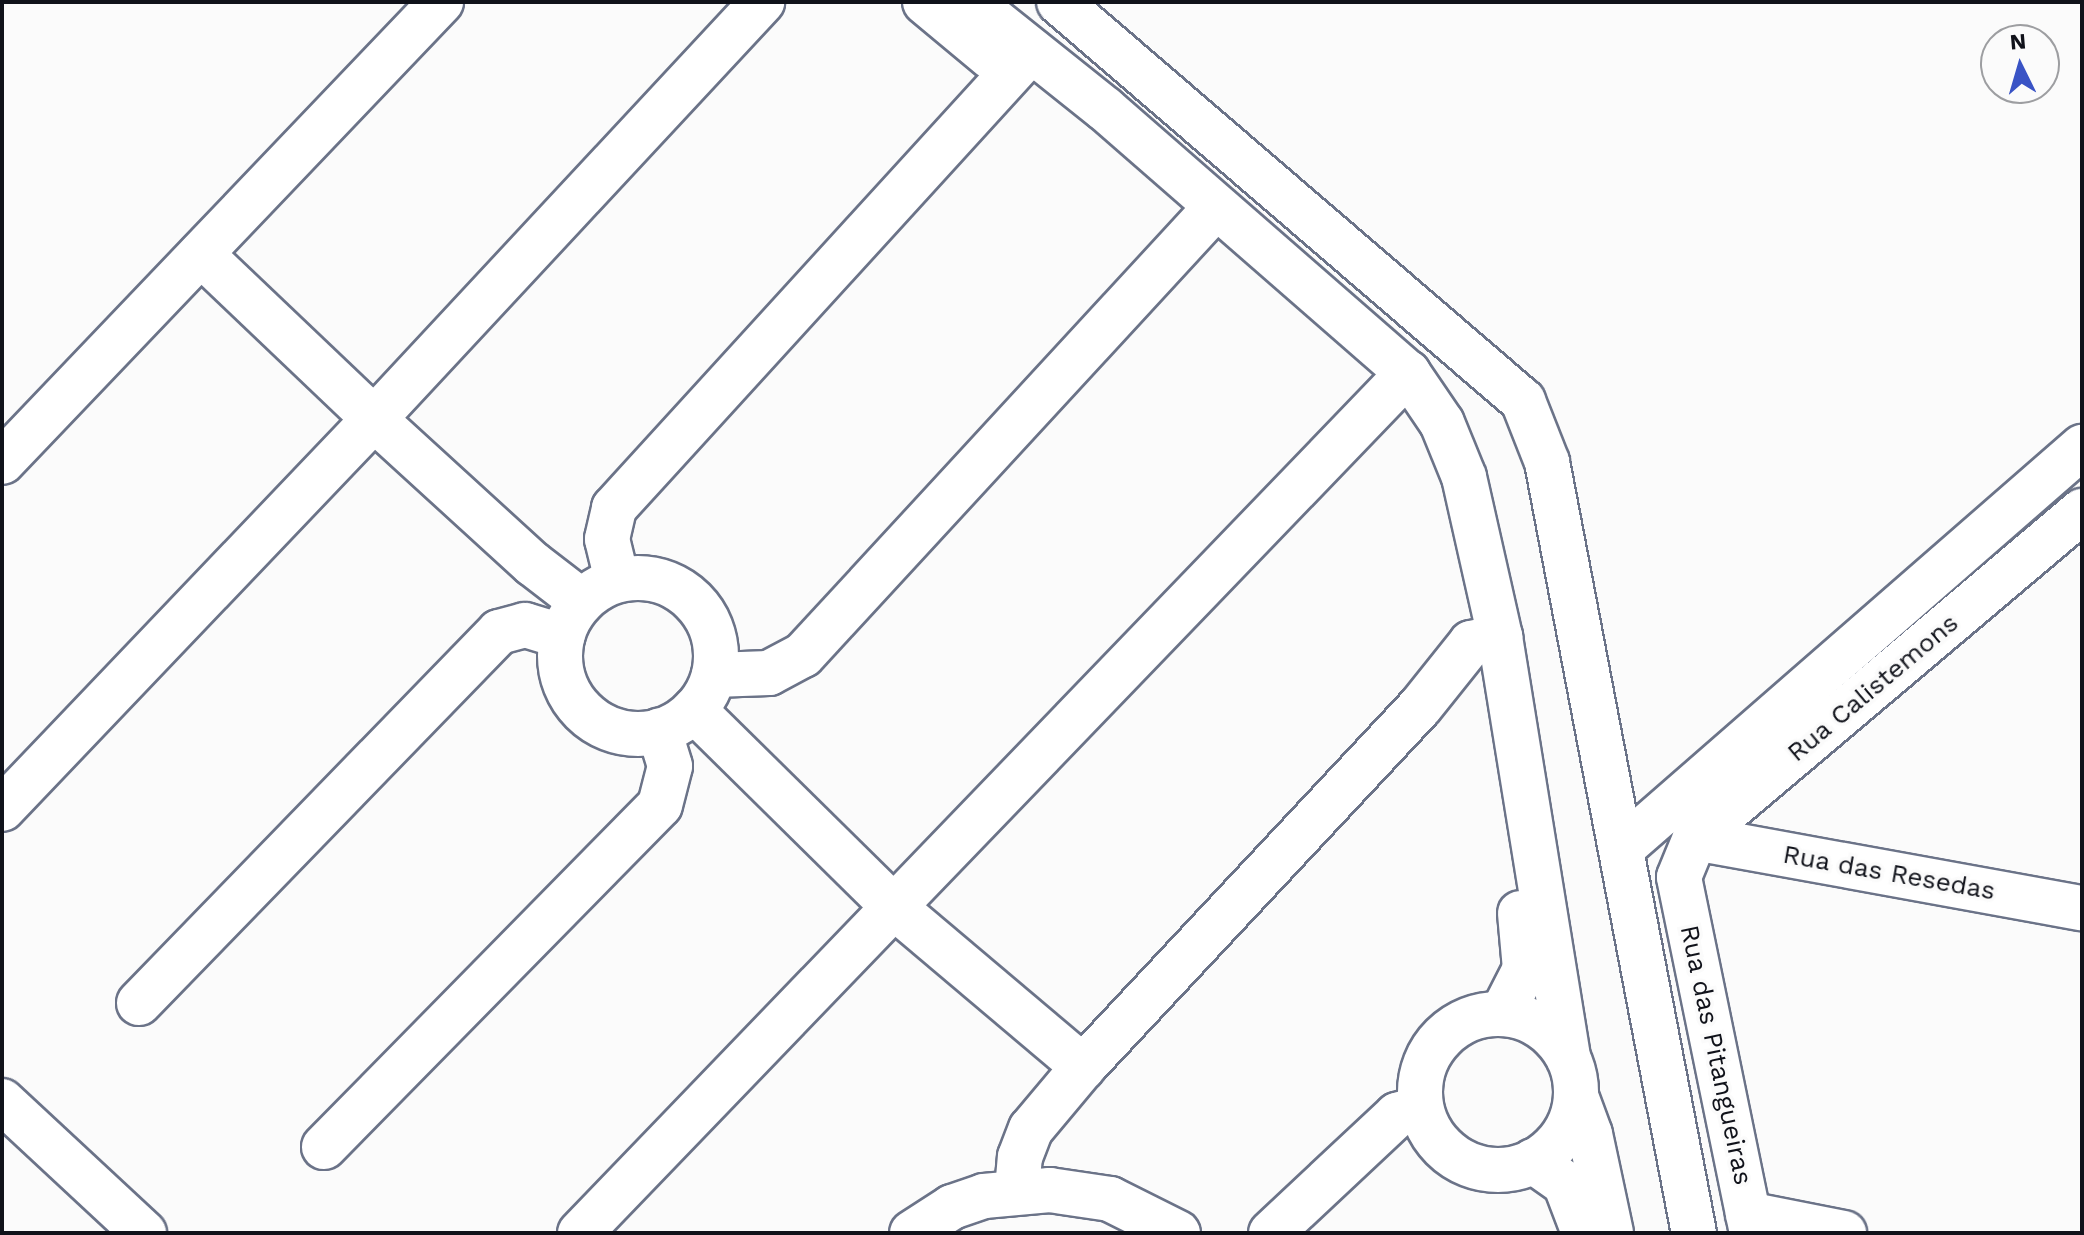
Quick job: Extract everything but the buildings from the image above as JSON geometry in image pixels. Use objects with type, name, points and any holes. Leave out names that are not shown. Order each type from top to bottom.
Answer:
[{"type":"street","points":[[2,462],[441,2]]},
{"type":"street","points":[[2,809],[374,419],[762,2]]},
{"type":"street","points":[[925,2],[1022,63]]},
{"type":"street","points":[[971,2],[1085,132],[1207,218],[1397,383],[1431,473],[1485,640],[1572,1076],[1590,1134],[1611,1233]]},
{"type":"street","points":[[1059,2],[1523,401],[1547,462],[1694,1233]]},
{"type":"street","points":[[1022,63],[614,508],[607,539],[562,677],[570,696],[583,711],[618,731],[689,706],[769,673],[803,655],[1207,218]]},
{"type":"street","points":[[201,254],[374,419],[533,564],[586,606]]},
{"type":"street","points":[[580,1233],[1397,383]]},
{"type":"street","points":[[1621,849],[2082,447]]},
{"type":"street","name":"Rua Calistemons","points":[[1687,857],[2075,525]]},
{"type":"street","points":[[139,1003],[499,632],[586,606],[657,580],[693,600],[713,635],[660,805],[324,1147]]},
{"type":"street","points":[[1485,640],[1526,943],[1525,969],[1502,1014]]},
{"type":"street","points":[[1017,1190],[1020,1157],[1031,1129],[1083,1067],[1485,640]]},
{"type":"street","points":[[689,706],[894,907],[1083,1067]]},
{"type":"street","name":"Rua das Resedas","points":[[1687,857],[2082,908]]},
{"type":"street","name":"Rua das Pitangueiras","points":[[1687,857],[1750,1223]]},
{"type":"street","points":[[1502,1014],[1522,1018],[1541,1027],[1556,1039],[1572,1076],[1564,1134],[1533,1161],[1514,1168],[1473,1166],[1439,1144],[1421,1108],[1423,1068],[1439,1041],[1462,1022],[1502,1014]]},
{"type":"street","points":[[2,1101],[144,1233]]},
{"type":"street","points":[[1271,1233],[1397,1115],[1421,1108]]},
{"type":"street","points":[[1533,1161],[1565,1183],[1584,1233]]},
{"type":"street","points":[[912,1233],[952,1207],[1017,1190],[1050,1190],[1110,1199],[1178,1233]]},
{"type":"street","points":[[1750,1223],[1844,1233]]}]
